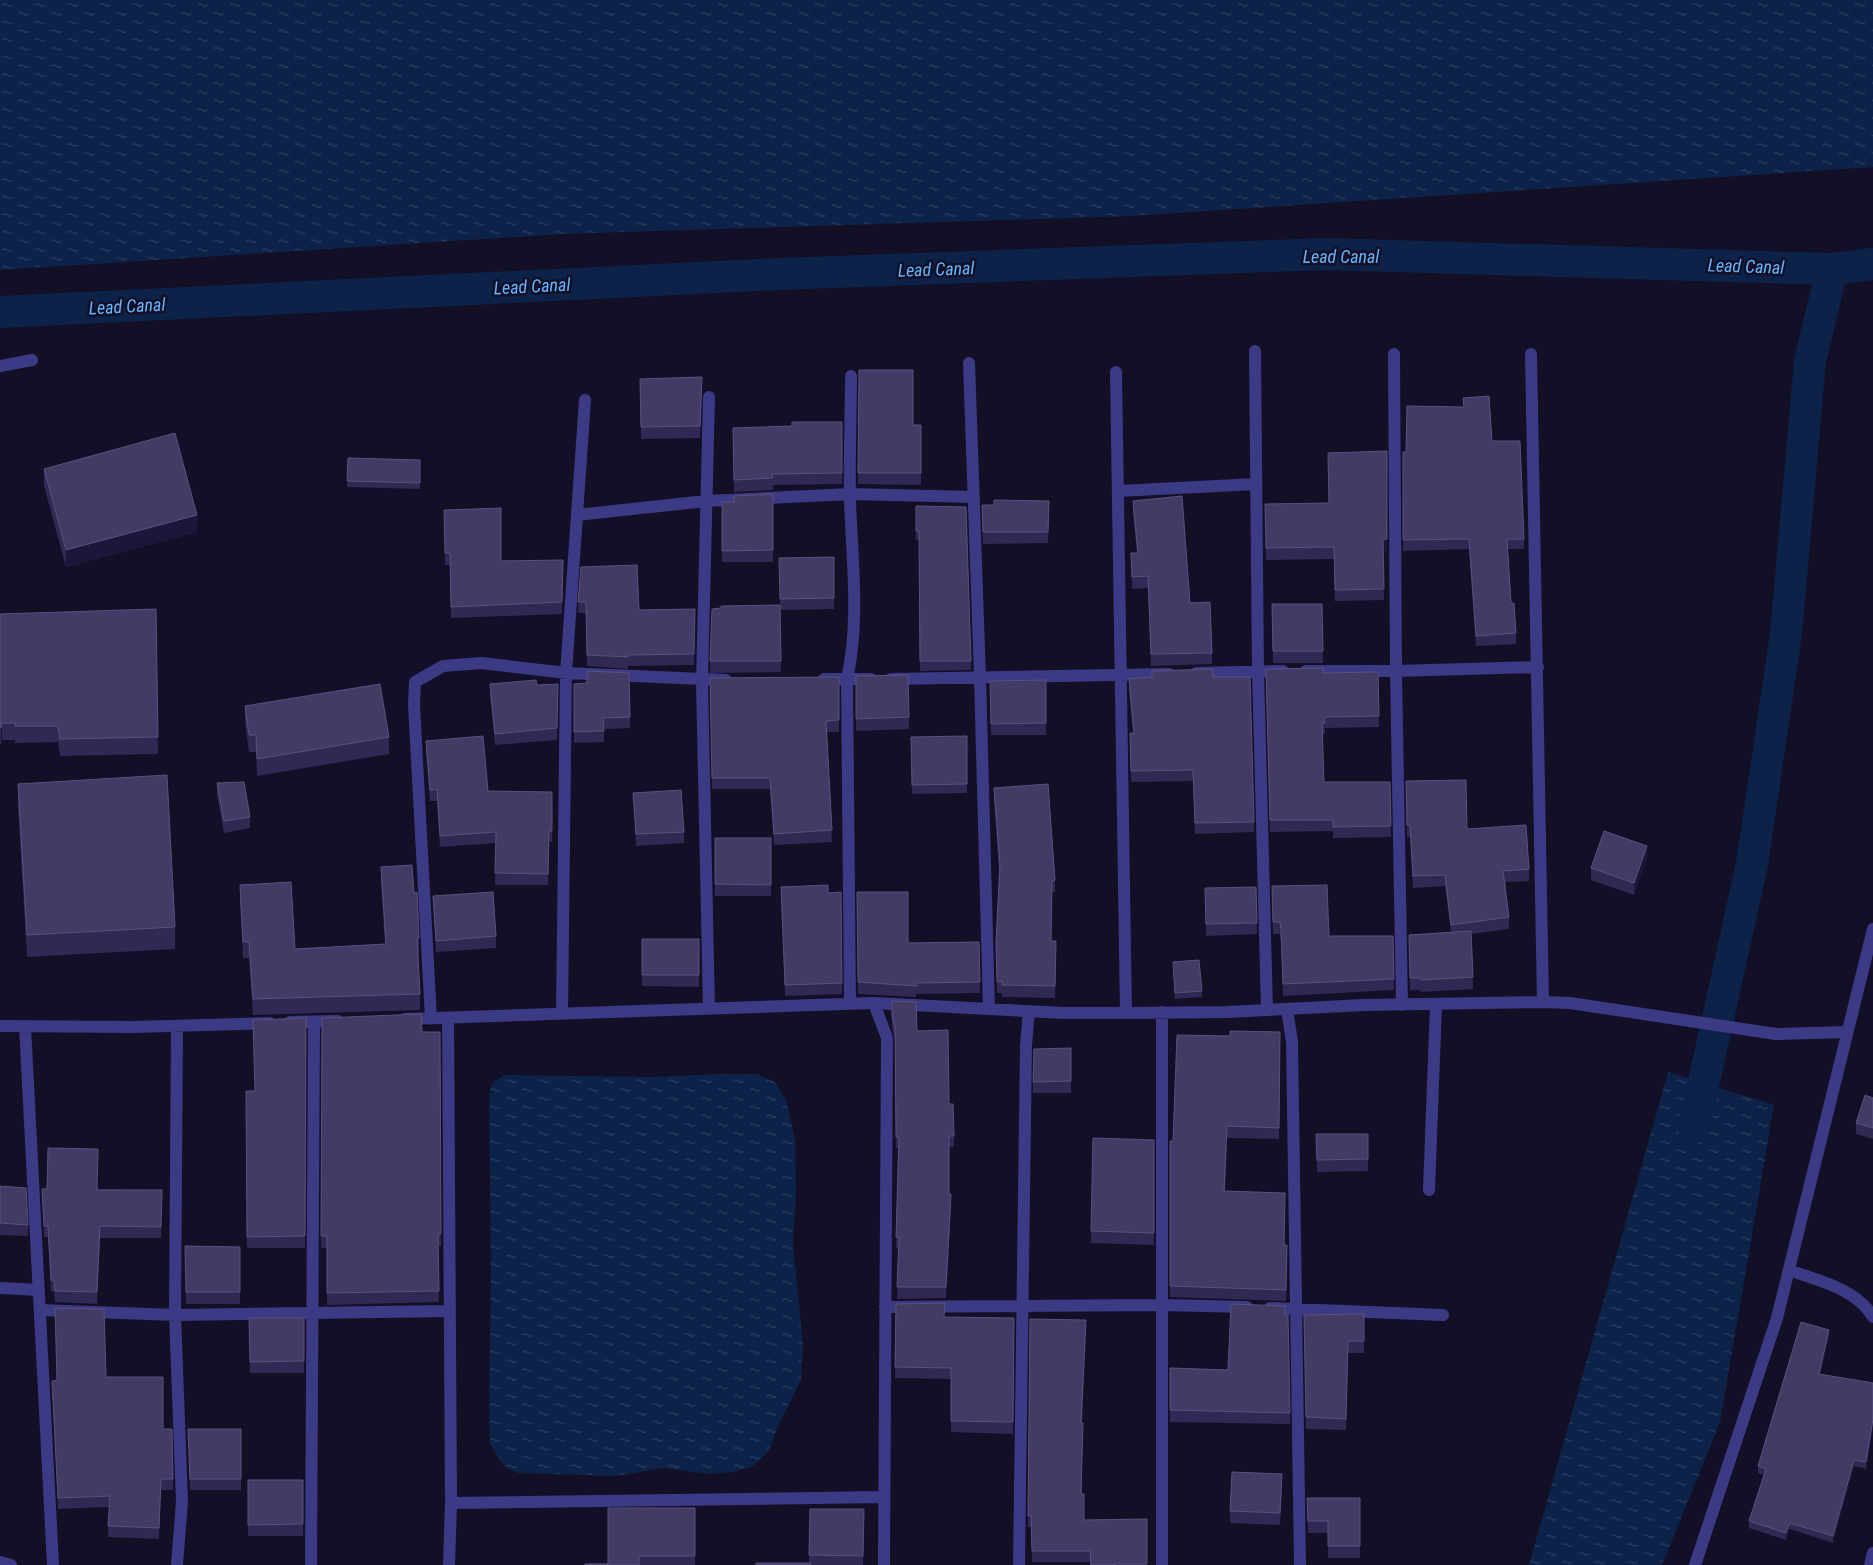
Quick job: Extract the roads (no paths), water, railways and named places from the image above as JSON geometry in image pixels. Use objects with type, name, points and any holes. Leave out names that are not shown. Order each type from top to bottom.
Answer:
[{"type":"street","points":[[1255,350],[1258,671],[1267,1010]]},
{"type":"street","points":[[1394,354],[1396,671],[1402,1005]]},
{"type":"street","points":[[1531,354],[1543,1002]]},
{"type":"street","points":[[0,366],[32,360]]},
{"type":"street","points":[[969,363],[980,678],[988,1009]]},
{"type":"street","points":[[1116,372],[1126,1013]]},
{"type":"street","points":[[850,1004],[847,679],[855,626],[850,494],[851,376]]},
{"type":"street","points":[[709,397],[702,681],[709,1009]]},
{"type":"street","points":[[562,1014],[566,673],[585,400]]},
{"type":"street","points":[[1118,491],[1256,484]]},
{"type":"street","points":[[577,516],[706,501],[850,494],[974,497]]},
{"type":"street","points":[[430,1018],[414,705],[415,682],[443,666],[481,663],[566,673],[702,681],[740,680]]},
{"type":"street","points":[[808,679],[980,678],[1258,671],[1396,671],[1538,667]]},
{"type":"street","points":[[1694,1565],[1777,1318],[1847,1032],[1867,980],[1873,929]]},
{"type":"street","points":[[392,1020],[874,1003],[1029,1011],[1126,1013],[1543,1002],[1570,1003],[1776,1034],[1847,1032]]},
{"type":"street","points":[[874,1003],[887,1038],[884,1565]]},
{"type":"street","points":[[1428,1190],[1436,1005]]},
{"type":"street","points":[[1287,1010],[1292,1042],[1300,1565]]},
{"type":"street","points":[[1019,1565],[1026,1045],[1029,1011]]},
{"type":"street","points":[[1162,1012],[1162,1565]]},
{"type":"street","points":[[448,1018],[452,1502],[449,1565]]},
{"type":"street","points":[[0,1026],[177,1026],[353,1021]]},
{"type":"street","points":[[311,1565],[314,1022]]},
{"type":"street","points":[[25,1026],[53,1565]]},
{"type":"street","points":[[177,1026],[175,1316],[182,1502],[178,1565]]},
{"type":"street","points":[[1789,1270],[1850,1293],[1869,1310],[1873,1317]]},
{"type":"street","points":[[0,1288],[39,1290]]},
{"type":"street","points":[[885,1307],[1162,1305],[1296,1308],[1443,1315]]},
{"type":"street","points":[[40,1310],[175,1316],[312,1312],[450,1311]]},
{"type":"street","points":[[452,1502],[884,1497]]},
{"type":"street","points":[[1870,1565],[1873,1553]]},
{"type":"street","points":[[0,1562],[11,1565]]},
{"type":"water","points":[[0,0],[1873,0],[1873,167],[1131,216],[562,234],[0,270]]},
{"type":"water","points":[[1668,1072],[1774,1105],[1720,1422],[1662,1565],[1529,1565]]},
{"type":"water","points":[[757,1074],[776,1083],[786,1100],[795,1139],[796,1194],[793,1242],[803,1346],[801,1380],[777,1428],[769,1451],[753,1466],[734,1472],[708,1474],[663,1468],[616,1476],[518,1473],[506,1468],[490,1443],[489,1417],[491,1274],[489,1094],[493,1082],[504,1075],[649,1077]]},
{"type":"waterway","name":"Lead Canal","points":[[0,312],[779,274],[1326,254],[1832,269],[1873,264]]},
{"type":"waterway","points":[[1694,1127],[1752,864],[1786,634],[1810,361],[1832,269]]}]
